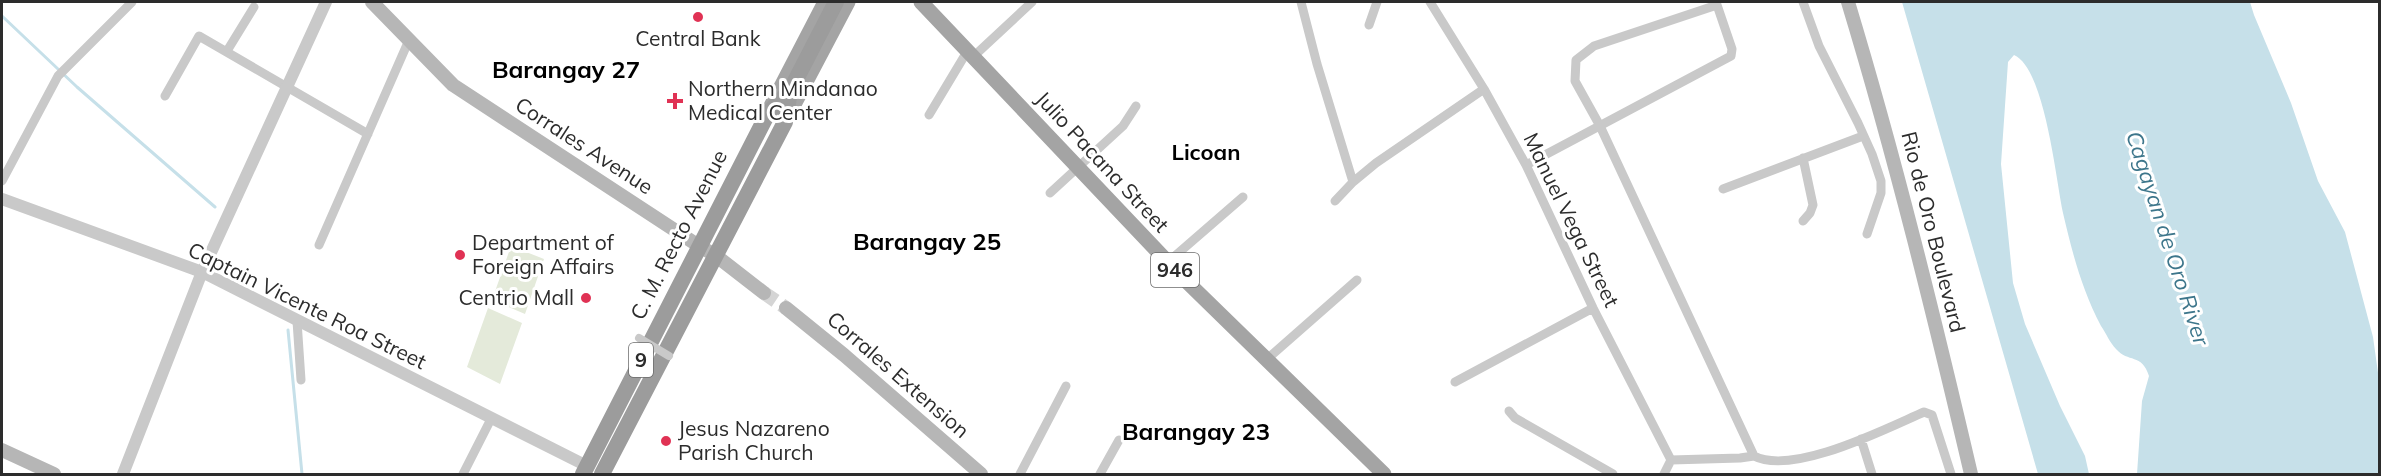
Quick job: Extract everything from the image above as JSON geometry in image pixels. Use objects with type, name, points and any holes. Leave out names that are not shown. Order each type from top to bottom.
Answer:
[{"type":"highway","name":"C. M. Recto Avenue","points":[[602,474],[785,122],[790,91],[831,4]]},
{"type":"highway","name":"C. M. Recto Avenue","points":[[585,470],[768,113],[790,91]]},
{"type":"main road","name":"Corrales Avenue","points":[[372,2],[453,85],[715,255]]},
{"type":"main road","name":"C. M. Recto Avenue","points":[[785,122],[848,2]]},
{"type":"main road","name":"Julio Pacana Street","points":[[921,2],[1168,262],[1384,474]]},
{"type":"main road","name":"Rio de Oro Boulevard","points":[[1848,2],[1904,201],[1971,474]]},
{"type":"main road","name":"C. M. Recto Avenue","points":[[768,113],[831,4]]},
{"type":"main road","points":[[715,255],[764,293]]},
{"type":"main road","name":"Corrales Extension","points":[[786,308],[844,354],[981,474]]},
{"type":"main road","points":[[2,450],[54,474]]},
{"type":"street","points":[[2,181],[45,97],[60,73],[132,2]]},
{"type":"street","points":[[123,474],[202,272],[326,2]]},
{"type":"street","points":[[929,115],[971,53],[1032,2]]},
{"type":"street","points":[[1301,2],[1353,182]]},
{"type":"street","points":[[1369,25],[1377,2]]},
{"type":"street","name":"Manuel Vega Street","points":[[1430,2],[1484,89],[1526,165],[1593,308],[1671,460]]},
{"type":"street","points":[[1803,2],[1819,46],[1872,154],[1881,182],[1881,193],[1867,234]]},
{"type":"street","points":[[1526,165],[1600,126],[1731,56],[1732,49],[1717,3],[1594,46],[1576,60],[1575,81],[1600,126],[1755,456]]},
{"type":"street","points":[[227,51],[254,7]]},
{"type":"street","points":[[165,96],[200,36],[368,134]]},
{"type":"street","points":[[319,245],[409,40]]},
{"type":"street","points":[[1335,201],[1376,163],[1484,89]]},
{"type":"street","points":[[1050,193],[1123,126],[1136,106]]},
{"type":"street","points":[[1723,189],[1863,136]]},
{"type":"street","points":[[1803,159],[1813,205],[1803,221]]},
{"type":"street","points":[[1168,262],[1243,197]]},
{"type":"street","name":"Captain Vicente Roa Street","points":[[2,199],[202,272],[491,418],[585,470]]},
{"type":"street","points":[[1266,360],[1357,280]]},
{"type":"street","points":[[1455,382],[1593,308]]},
{"type":"street","points":[[297,321],[302,380]]},
{"type":"street","points":[[639,338],[669,356]]},
{"type":"street","points":[[1020,474],[1066,386]]},
{"type":"street","points":[[1509,411],[1515,418],[1613,474]]},
{"type":"street","points":[[1664,474],[1671,460],[1755,456],[1768,461],[1780,462],[1808,459],[1924,412],[1932,415],[1952,474]]},
{"type":"street","points":[[463,474],[491,418]]},
{"type":"street","points":[[1861,439],[1872,474]]},
{"type":"street","points":[[1100,474],[1119,440]]},
{"type":"green space","points":[[511,246],[544,259],[525,314],[492,300]]},
{"type":"green space","points":[[488,308],[522,323],[500,384],[467,367]]},
{"type":"water","name":"Cagayan de Oro River","points":[[1902,2],[2250,2],[2291,103],[2318,181],[2345,232],[2373,337],[2379,380],[2379,474],[2137,474],[2142,401],[2149,376],[2143,364],[2125,356],[2114,347],[2088,299],[2066,228],[2053,152],[2041,102],[2025,64],[2014,55],[2008,62],[2001,164],[2013,283],[2025,324],[2060,406],[2085,456],[2089,474],[2038,474]]},
{"type":"waterway","points":[[2,16],[77,87],[215,207]]},
{"type":"waterway","points":[[288,330],[302,474]]},
{"type":"tunnel","points":[[764,293],[786,308]]},
{"type":"place","name":"Central Bank","points":[[698,17]]},
{"type":"place","name":"Northern Mindanao Medical Center","points":[[675,101]]},
{"type":"place","name":"Department of Foreign Affairs","points":[[460,255]]},
{"type":"place","name":"Centrio Mall","points":[[586,298]]},
{"type":"place","name":"Jesus Nazareno Parish Church","points":[[666,441]]},
{"type":"district","name":"Barangay 27","points":[[566,70]]},
{"type":"district","name":"Licoan","points":[[1206,152]]},
{"type":"district","name":"Barangay 25","points":[[927,242]]},
{"type":"district","name":"Barangay 23","points":[[1196,432]]}]
